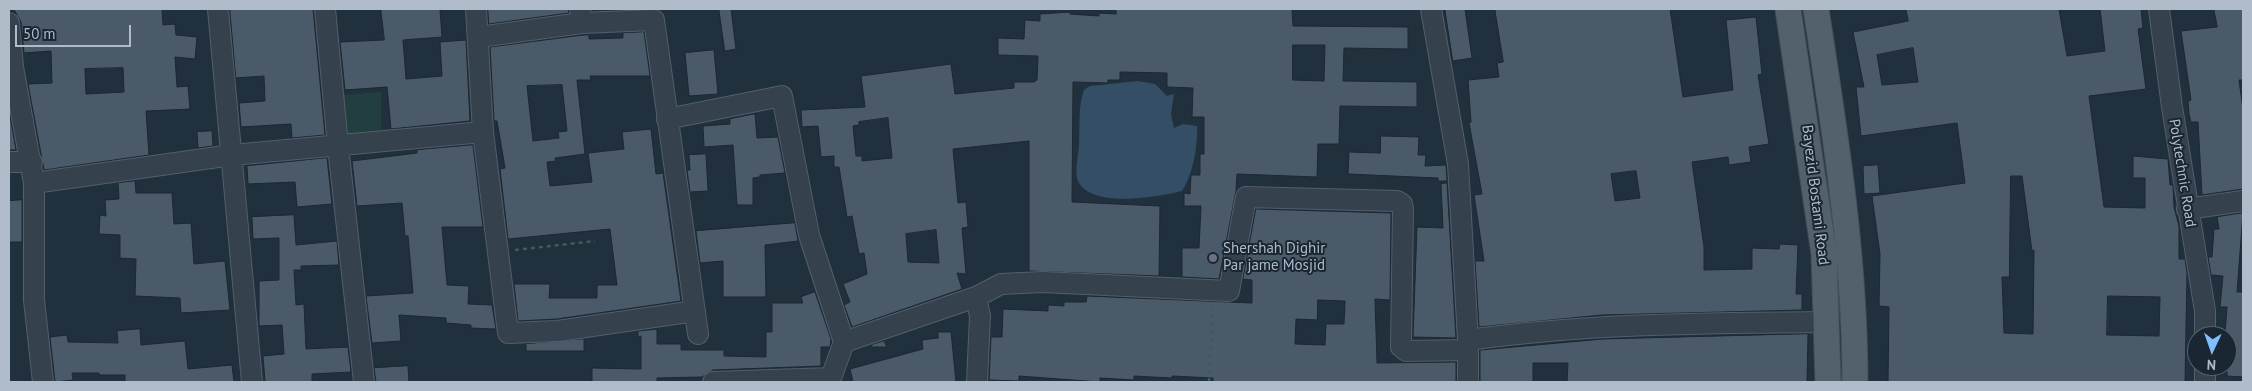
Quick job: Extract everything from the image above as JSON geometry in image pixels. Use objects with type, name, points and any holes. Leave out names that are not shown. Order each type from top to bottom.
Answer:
[{"type":"main road","name":"Bayezid Bostami Road","points":[[1788,9],[1821,228],[1828,322],[1828,382]]},
{"type":"main road","name":"Bayezid Bostami Road","points":[[1816,9],[1845,204],[1855,328],[1855,382]]},
{"type":"street","points":[[218,9],[252,382]]},
{"type":"street","points":[[325,9],[364,382]]},
{"type":"street","points":[[476,9],[483,132],[496,252],[508,333],[558,331],[695,311]]},
{"type":"street","points":[[1431,9],[1458,164],[1468,345],[1468,382]]},
{"type":"street","name":"Polytechnic Road","points":[[2159,9],[2187,209],[2205,311],[2205,326]]},
{"type":"street","points":[[479,38],[581,16],[654,20],[698,334]]},
{"type":"street","points":[[9,23],[11,67],[32,162],[34,183],[34,300],[42,382]]},
{"type":"street","points":[[667,119],[782,96],[809,235],[844,342],[831,378],[713,382]]},
{"type":"street","points":[[34,183],[232,155],[483,132]]},
{"type":"street","points":[[9,162],[32,162]]},
{"type":"street","points":[[844,342],[976,297],[1001,284],[1044,282],[1229,291],[1246,197],[1397,201],[1402,204],[1401,347],[1406,351],[1468,345],[1536,330],[1638,324],[1828,322]]},
{"type":"street","points":[[2187,209],[2243,201]]},
{"type":"street","points":[[976,297],[980,324],[977,382]]},
{"type":"path","points":[[496,252],[595,241]]},
{"type":"path","points":[[1209,382],[1214,290]]},
{"type":"green space","points":[[381,92],[381,130],[348,134],[343,95]]},
{"type":"water","points":[[1138,81],[1155,84],[1167,96],[1174,94],[1171,114],[1174,128],[1183,124],[1197,126],[1196,151],[1189,177],[1182,191],[1157,196],[1126,199],[1096,195],[1085,190],[1077,177],[1080,109],[1084,90],[1090,86]]},
{"type":"building","points":[[14,9],[162,9],[163,25],[175,24],[176,35],[197,37],[195,59],[175,57],[177,87],[188,86],[190,109],[146,111],[149,155],[44,170],[28,84],[52,83],[51,51],[24,53],[21,22]],"holes":[[[123,68],[124,92],[86,94],[85,69]]]},
{"type":"building","points":[[230,9],[313,9],[325,135],[292,138],[291,124],[241,127],[239,103],[265,101],[264,76],[236,78]]},
{"type":"building","points":[[381,9],[440,9],[442,37],[403,40],[406,79],[442,76],[440,42],[466,40],[470,121],[391,129],[387,87],[345,90],[340,42],[384,40]]},
{"type":"building","points":[[488,9],[568,9],[569,13],[489,24]]},
{"type":"building","points":[[719,9],[731,9],[736,49],[725,51]]},
{"type":"building","points":[[1116,9],[1292,9],[1293,26],[1408,27],[1408,49],[1344,48],[1343,81],[1417,82],[1417,107],[1340,106],[1339,144],[1318,144],[1317,177],[1237,174],[1236,191],[1219,279],[1182,277],[1182,248],[1199,248],[1201,206],[1184,206],[1184,193],[1190,194],[1191,175],[1200,175],[1200,154],[1204,154],[1204,117],[1192,117],[1193,88],[1167,87],[1167,73],[1120,72],[1120,80],[1108,80],[1108,83],[1073,82],[1072,202],[1160,206],[1159,276],[1029,271],[1029,141],[953,149],[958,203],[966,202],[968,227],[962,228],[966,274],[957,273],[962,289],[852,327],[844,305],[850,302],[843,284],[867,274],[864,253],[859,254],[852,216],[847,217],[839,167],[834,167],[834,156],[821,157],[818,126],[802,127],[801,110],[865,107],[861,76],[951,64],[955,94],[1014,88],[1014,82],[1034,82],[1037,80],[1038,56],[998,55],[998,38],[1024,39],[1025,20],[1040,21],[1040,14],[1070,12],[1070,14],[1099,16],[1099,13],[1116,14]],"holes":[[[1293,45],[1325,45],[1324,81],[1293,80]],[[888,118],[892,158],[862,161],[862,156],[856,156],[853,126],[859,125],[859,122]],[[936,230],[939,263],[908,262],[906,234]]]},
{"type":"building","points":[[1445,9],[1465,9],[1472,58],[1453,61]]},
{"type":"building","points":[[1495,9],[1670,9],[1683,97],[1733,90],[1726,20],[1756,17],[1762,74],[1758,75],[1769,144],[1749,147],[1751,162],[1729,165],[1728,157],[1692,162],[1704,247],[1704,270],[1752,269],[1752,248],[1779,249],[1780,244],[1798,245],[1796,294],[1802,294],[1802,310],[1602,315],[1479,327],[1475,261],[1484,261],[1474,195],[1482,194],[1469,123],[1471,122],[1468,80],[1499,77],[1497,63],[1503,62]],"holes":[[[1636,171],[1640,198],[1615,201],[1611,174]]]},
{"type":"building","points":[[1906,9],[2059,9],[2067,56],[2105,51],[2100,9],[2141,9],[2143,28],[2138,29],[2146,89],[2089,96],[2104,207],[2145,208],[2145,178],[2133,178],[2133,156],[2168,159],[2170,185],[2173,185],[2174,207],[2179,226],[2179,259],[2185,259],[2187,273],[2185,382],[1888,382],[1889,307],[1879,306],[1880,254],[1872,196],[1965,183],[1957,123],[1861,136],[1856,87],[1864,87],[1853,32],[1908,21]],"holes":[[[1913,48],[1918,82],[1882,85],[1877,55]],[[2011,176],[2022,176],[2032,251],[2034,250],[2033,334],[2004,333],[2002,277],[2009,277]],[[2108,296],[2160,297],[2159,336],[2107,335]]]},
{"type":"building","points":[[2214,9],[2243,9],[2243,80],[2239,80],[2243,109],[2243,189],[2202,195],[2198,122],[2191,122],[2189,114],[2188,101],[2191,100],[2181,31],[2217,27]]},
{"type":"building","points":[[644,32],[650,76],[590,76],[591,80],[577,80],[585,154],[555,158],[556,161],[547,162],[550,186],[592,182],[588,153],[624,149],[622,132],[651,129],[656,174],[663,173],[681,301],[557,319],[518,321],[514,284],[550,284],[549,298],[597,298],[597,285],[617,285],[610,229],[508,239],[500,169],[505,168],[497,121],[494,121],[490,47],[583,35],[589,35],[589,39],[623,38],[623,33]],"holes":[[[562,85],[567,131],[558,132],[559,138],[533,141],[527,86]]]},
{"type":"building","points":[[714,50],[718,94],[689,96],[685,53]]},
{"type":"building","points":[[9,110],[16,150],[9,150]]},
{"type":"building","points":[[755,114],[757,138],[778,137],[785,173],[760,175],[760,177],[753,178],[753,205],[737,205],[733,145],[704,147],[703,126],[730,124],[730,119]]},
{"type":"building","points":[[212,131],[213,146],[198,148],[197,132]]},
{"type":"building","points":[[1381,136],[1419,137],[1418,155],[1426,155],[1425,166],[1446,165],[1447,181],[1438,181],[1438,178],[1348,174],[1349,152],[1380,153]]},
{"type":"building","points":[[473,145],[483,227],[442,227],[447,285],[469,286],[468,304],[492,305],[496,329],[471,328],[471,325],[446,323],[446,318],[399,315],[401,341],[372,343],[366,296],[413,293],[408,236],[405,236],[402,203],[357,206],[352,161],[417,153],[417,150]]},
{"type":"building","points":[[706,154],[708,191],[690,192],[687,170],[690,170],[689,155]]},
{"type":"building","points":[[327,158],[332,204],[297,207],[295,182],[248,184],[247,166]]},
{"type":"building","points":[[1878,165],[1880,193],[1864,194],[1863,166]]},
{"type":"building","points":[[135,181],[136,193],[172,193],[174,224],[191,223],[194,264],[225,261],[230,310],[181,313],[180,298],[135,296],[136,259],[120,258],[120,235],[99,234],[100,215],[106,216],[105,200],[119,199],[118,183]]},
{"type":"building","points":[[1447,183],[1456,338],[1413,337],[1417,227],[1443,228],[1441,184]]},
{"type":"building","points":[[22,200],[22,242],[9,242],[9,201]]},
{"type":"building","points":[[1256,209],[1391,213],[1390,300],[1375,299],[1377,363],[1456,362],[1456,382],[1213,382],[1213,378],[1172,376],[1172,378],[1134,376],[1134,380],[1100,378],[1100,382],[1019,376],[1019,381],[989,380],[991,337],[1002,337],[1003,309],[1048,311],[1048,305],[1064,306],[1064,302],[1086,302],[1087,296],[1252,303],[1252,280],[1243,279]],"holes":[[[1318,300],[1345,301],[1344,324],[1326,324],[1325,345],[1295,344],[1296,319],[1317,320]]]},
{"type":"building","points":[[2243,213],[2237,292],[2243,292],[2243,377],[2227,376],[2237,376],[2237,326],[2226,326],[2227,307],[2220,307],[2223,276],[2211,275],[2208,257],[2212,257],[2214,229],[2219,229],[2217,217]]},
{"type":"building","points":[[294,215],[296,245],[337,241],[339,265],[301,266],[301,270],[294,270],[296,305],[304,304],[306,349],[348,347],[351,372],[312,374],[312,382],[265,382],[263,356],[284,354],[282,325],[259,326],[259,281],[279,280],[279,238],[253,239],[252,217]]},
{"type":"building","points":[[795,223],[798,241],[765,245],[766,297],[723,297],[723,261],[700,263],[696,231]]},
{"type":"building","points":[[815,292],[831,339],[830,347],[821,347],[821,366],[713,370],[702,377],[657,378],[657,382],[592,382],[592,368],[641,369],[641,336],[638,337],[638,331],[657,329],[657,344],[681,344],[681,350],[724,350],[724,356],[766,357],[766,332],[772,332],[772,303],[803,303],[801,297]]},
{"type":"building","points":[[140,329],[141,345],[185,341],[188,369],[232,365],[234,382],[125,382],[125,375],[72,373],[73,380],[55,382],[50,337],[67,335],[68,342],[118,343],[117,331]]},
{"type":"building","points":[[938,332],[951,332],[956,382],[853,382],[850,369],[923,349],[922,340],[938,338]]},
{"type":"building","points":[[1808,334],[1807,382],[1567,382],[1568,363],[1533,363],[1533,382],[1480,382],[1480,350],[1603,339]]},
{"type":"building","points":[[584,339],[584,351],[526,351],[526,344]]},
{"type":"building","points":[[884,341],[887,347],[872,347],[871,345]]},
{"type":"building","points":[[408,366],[409,382],[376,382],[374,368]]},
{"type":"place","name":"Shershah Dighir Par jame Mosjid","points":[[1213,258]]}]
